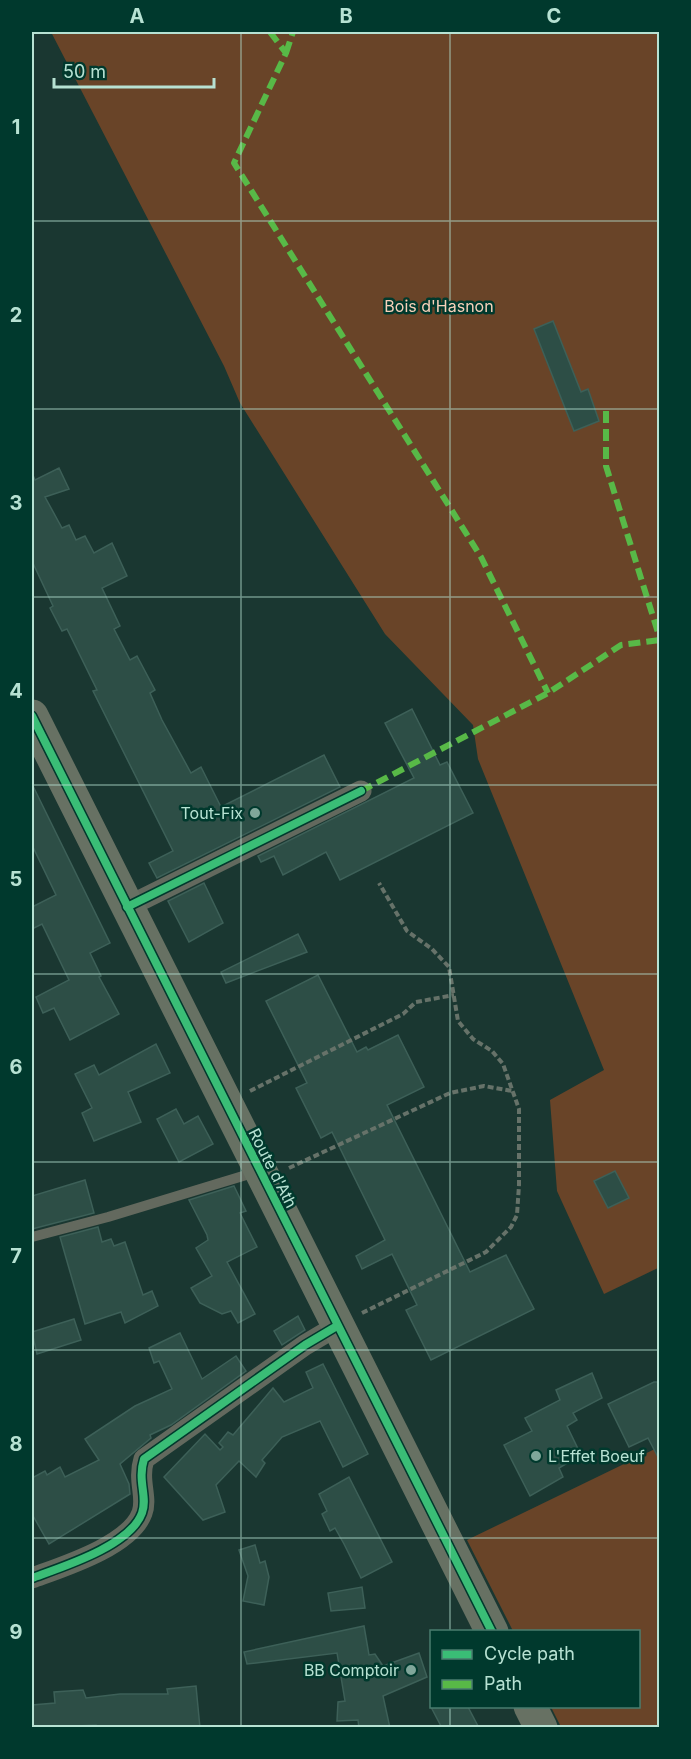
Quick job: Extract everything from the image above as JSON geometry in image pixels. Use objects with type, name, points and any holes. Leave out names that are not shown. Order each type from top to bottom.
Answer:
[{"type":"main road","name":"Route d'Ath","points":[[32,716],[491,1630]]},
{"type":"main road","points":[[531,1708],[541,1728]]},
{"type":"street","points":[[127,907],[361,791]]},
{"type":"street","points":[[32,1578],[95,1553],[134,1528],[143,1512],[143,1494],[139,1474],[144,1459],[305,1345],[337,1326]]},
{"type":"lane","points":[[32,1237],[261,1175]]},
{"type":"path","points":[[337,1326],[486,1252],[511,1227],[517,1215],[519,1109],[503,1064],[492,1051],[473,1039],[458,1022],[449,967],[432,949],[407,931],[379,883]]},
{"type":"path","points":[[225,1103],[403,1014],[416,1002],[454,995]]},
{"type":"path","points":[[261,1175],[450,1093],[484,1086],[512,1091]]},
{"type":"green space","name":"Bois d'Hasnon","points":[[51,32],[659,32],[660,1267],[604,1294],[557,1191],[550,1100],[604,1070],[478,759],[473,725],[385,634],[240,403],[224,366]]},
{"type":"green space","points":[[659,1447],[659,1727],[561,1727],[552,1708],[640,1708],[640,1630],[512,1630],[467,1540]]},
{"type":"building","points":[[553,321],[581,392],[588,389],[599,421],[574,431],[534,329]]},
{"type":"building","points":[[59,468],[69,489],[45,497],[62,528],[69,525],[76,540],[85,536],[94,553],[112,543],[127,576],[102,588],[120,626],[114,629],[130,660],[137,656],[155,690],[150,693],[162,720],[191,773],[201,767],[221,807],[324,755],[340,787],[157,878],[149,863],[173,851],[93,691],[97,690],[67,629],[62,631],[50,608],[53,606],[32,561],[32,473],[35,480]]},
{"type":"building","points":[[412,709],[440,765],[447,762],[473,813],[340,880],[326,852],[283,875],[274,856],[261,862],[258,856],[414,778],[385,723]]},
{"type":"building","points":[[32,784],[110,943],[90,953],[101,976],[99,977],[119,1014],[70,1040],[54,1008],[43,1013],[36,997],[69,980],[42,924],[32,929],[32,907],[56,895],[32,845]]},
{"type":"building","points":[[204,883],[223,923],[189,942],[168,901]]},
{"type":"building","points":[[298,934],[307,952],[226,983],[221,972]]},
{"type":"building","points":[[318,975],[357,1052],[366,1047],[368,1050],[398,1035],[424,1087],[387,1105],[470,1272],[506,1255],[534,1309],[431,1360],[406,1310],[417,1305],[392,1254],[362,1269],[356,1256],[385,1240],[332,1132],[321,1138],[296,1088],[307,1083],[266,1001]]},
{"type":"building","points":[[156,1044],[170,1073],[128,1092],[141,1122],[94,1141],[82,1113],[92,1108],[75,1074],[94,1065],[99,1075]]},
{"type":"building","points":[[176,1109],[184,1124],[198,1116],[213,1144],[179,1162],[157,1119]]},
{"type":"building","points":[[615,1171],[629,1198],[608,1208],[594,1181]]},
{"type":"building","points":[[85,1180],[94,1213],[32,1229],[32,1196]]},
{"type":"building","points":[[234,1186],[246,1211],[240,1213],[257,1247],[227,1262],[255,1314],[238,1323],[231,1311],[222,1314],[200,1303],[191,1288],[212,1276],[196,1248],[208,1240],[189,1200]]},
{"type":"building","points":[[98,1227],[102,1242],[111,1239],[114,1246],[125,1242],[143,1295],[152,1291],[158,1306],[125,1323],[121,1312],[85,1324],[60,1237]]},
{"type":"building","points":[[298,1316],[305,1330],[282,1345],[274,1331]]},
{"type":"building","points":[[74,1319],[81,1340],[37,1354],[32,1332]]},
{"type":"building","points":[[180,1333],[202,1379],[236,1356],[246,1371],[171,1425],[150,1435],[151,1438],[120,1464],[129,1484],[130,1494],[49,1544],[32,1514],[32,1478],[45,1471],[47,1475],[60,1467],[65,1477],[99,1460],[85,1439],[135,1406],[172,1389],[159,1361],[154,1363],[149,1348]]},
{"type":"building","points":[[323,1364],[368,1454],[343,1467],[320,1421],[282,1437],[262,1460],[265,1463],[256,1477],[239,1461],[216,1485],[225,1512],[203,1520],[164,1477],[205,1434],[220,1450],[223,1447],[219,1443],[228,1432],[233,1435],[273,1388],[284,1402],[313,1388],[306,1372]]},
{"type":"building","points":[[592,1373],[602,1398],[573,1413],[577,1420],[567,1426],[581,1455],[559,1468],[563,1477],[530,1496],[504,1445],[532,1431],[525,1418],[560,1400],[556,1390]]},
{"type":"building","points":[[654,1382],[660,1382],[660,1461],[648,1438],[629,1447],[608,1404]]},
{"type":"building","points":[[349,1477],[392,1562],[361,1578],[335,1528],[330,1531],[322,1514],[327,1511],[319,1494]]},
{"type":"building","points":[[255,1545],[260,1563],[265,1561],[269,1577],[264,1605],[243,1601],[248,1576],[239,1550]]},
{"type":"building","points":[[362,1587],[365,1608],[331,1611],[328,1593]]},
{"type":"building","points":[[364,1626],[369,1655],[375,1654],[383,1666],[419,1653],[427,1677],[383,1696],[390,1728],[359,1728],[358,1720],[337,1721],[338,1702],[345,1701],[337,1653],[247,1664],[244,1652]]},
{"type":"building","points":[[196,1686],[200,1728],[96,1728],[96,1725],[32,1728],[32,1705],[55,1703],[54,1692],[83,1690],[86,1698],[120,1694],[168,1694],[167,1689]]},
{"type":"building","points":[[432,1708],[469,1708],[479,1728],[442,1728]]},
{"type":"marked path","points":[[270,32],[286,53],[234,163],[481,557],[548,693]]},
{"type":"marked path","points":[[286,53],[293,32]]},
{"type":"marked path","points":[[606,411],[606,466],[660,639]]},
{"type":"marked path","points":[[361,791],[548,693],[621,645],[660,640]]},
{"type":"cycle path","points":[[32,716],[491,1630]]},
{"type":"cycle path","points":[[127,907],[361,791]]},
{"type":"cycle path","points":[[32,1578],[94,1554],[124,1536],[135,1525],[144,1507],[142,1474],[144,1459],[305,1345],[337,1326]]},
{"type":"place","name":"Tout-Fix","points":[[255,813]]},
{"type":"place","name":"L'Effet Boeuf","points":[[536,1456]]},
{"type":"place","name":"BB Comptoir","points":[[411,1670]]}]
